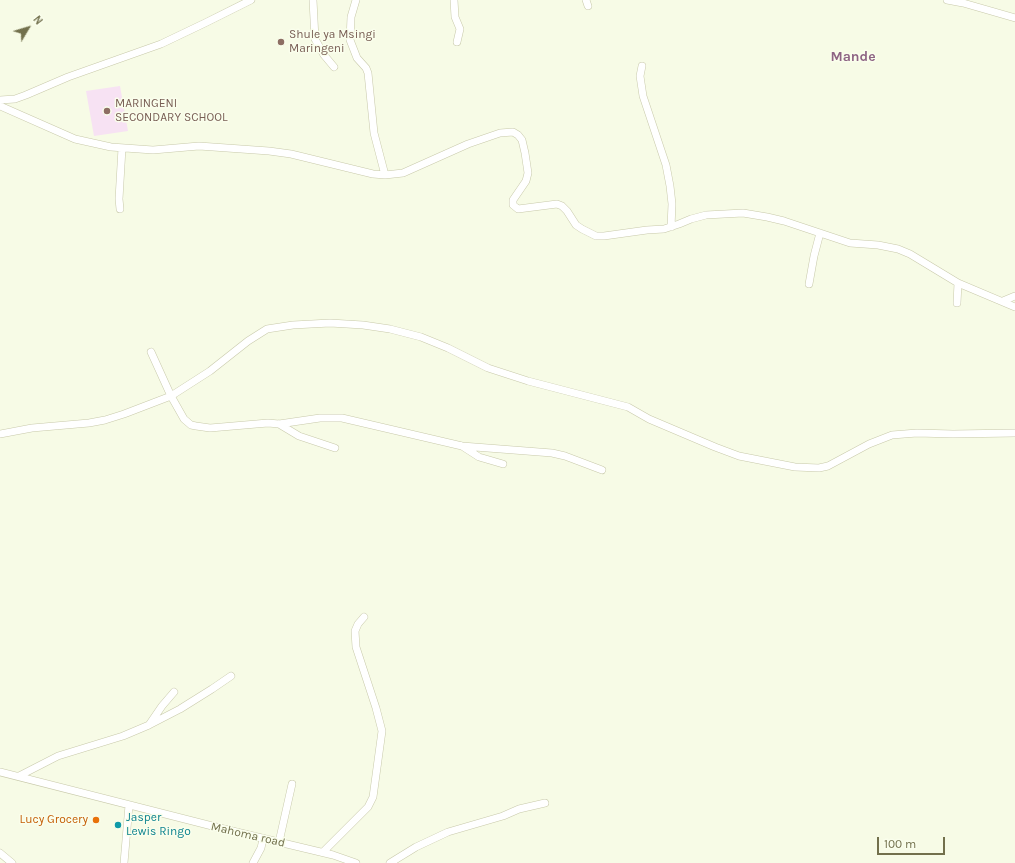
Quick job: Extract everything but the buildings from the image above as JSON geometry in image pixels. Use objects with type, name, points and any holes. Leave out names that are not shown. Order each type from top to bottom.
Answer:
[{"type":"street","points":[[0,100],[14,99],[26,95],[68,77],[161,44],[205,24],[251,0]]},
{"type":"street","points":[[313,0],[315,39],[324,55],[334,67]]},
{"type":"street","points":[[356,0],[351,17],[350,40],[357,58],[366,68],[368,73],[374,133],[385,175]]},
{"type":"street","points":[[454,0],[455,17],[460,29],[457,42]]},
{"type":"street","points":[[947,0],[1015,18]]},
{"type":"street","points":[[642,66],[640,76],[642,92],[666,165],[670,186],[672,204],[670,227]]},
{"type":"street","points":[[0,106],[75,139],[111,147],[153,150],[199,146],[269,151],[291,154],[373,174],[385,175],[403,173],[468,144],[500,133],[514,132],[522,140],[528,173],[526,181],[513,200],[513,205],[515,208],[525,209],[556,204],[562,206],[576,225],[596,236],[619,235],[647,230],[664,229],[706,215],[752,214],[784,221],[850,243],[878,245],[898,249],[910,254],[958,283],[1015,307]]},
{"type":"street","points":[[120,209],[119,199],[122,148]]},
{"type":"street","points":[[809,284],[820,233]]},
{"type":"street","points":[[957,303],[958,283]]},
{"type":"street","points":[[1003,301],[1015,296]]},
{"type":"street","points":[[0,434],[32,428],[89,423],[105,420],[147,406],[171,396],[210,371],[248,341],[267,329],[292,325],[330,324],[377,327],[404,332],[448,348],[488,368],[628,406],[649,419],[739,456],[796,467],[819,468],[828,466],[869,444],[892,435],[917,433],[1015,433]]},
{"type":"street","points":[[151,352],[171,396],[184,419],[187,423],[196,426],[210,428],[280,424],[320,418],[342,418],[462,446],[552,453],[565,456],[602,470]]},
{"type":"street","points":[[280,424],[299,436],[335,448]]},
{"type":"street","points":[[462,446],[479,456],[503,464]]},
{"type":"street","points":[[323,852],[368,807],[373,797],[382,731],[356,647],[355,631],[358,624],[364,617]]},
{"type":"street","points":[[19,776],[58,756],[123,736],[149,725],[180,709],[231,676]]},
{"type":"street","points":[[149,725],[174,692]]},
{"type":"street","name":"Mahoma road","points":[[0,773],[19,776],[263,839],[323,852],[356,863]]},
{"type":"street","points":[[279,842],[292,784]]},
{"type":"street","points":[[390,863],[416,847],[448,832],[503,816],[519,809],[545,803]]},
{"type":"street","points":[[124,863],[129,805]]},
{"type":"street","points":[[253,863],[261,848],[263,839]]},
{"type":"street","points":[[0,853],[12,863]]},
{"type":"shaded area","name":"MARINGENI SECONDARY SCHOOL","points":[[120,86],[128,131],[94,136],[86,91]]},
{"type":"place","name":"Shule ya Msingi Maringeni","points":[[281,42]]},
{"type":"place","name":"MARINGENI SECONDARY SCHOOL","points":[[107,111]]},
{"type":"place","name":"Lucy Grocery","points":[[96,820]]},
{"type":"place","name":"Jasper Lewis Ringo","points":[[118,825]]},
{"type":"district","name":"Mande","points":[[853,57]]}]
